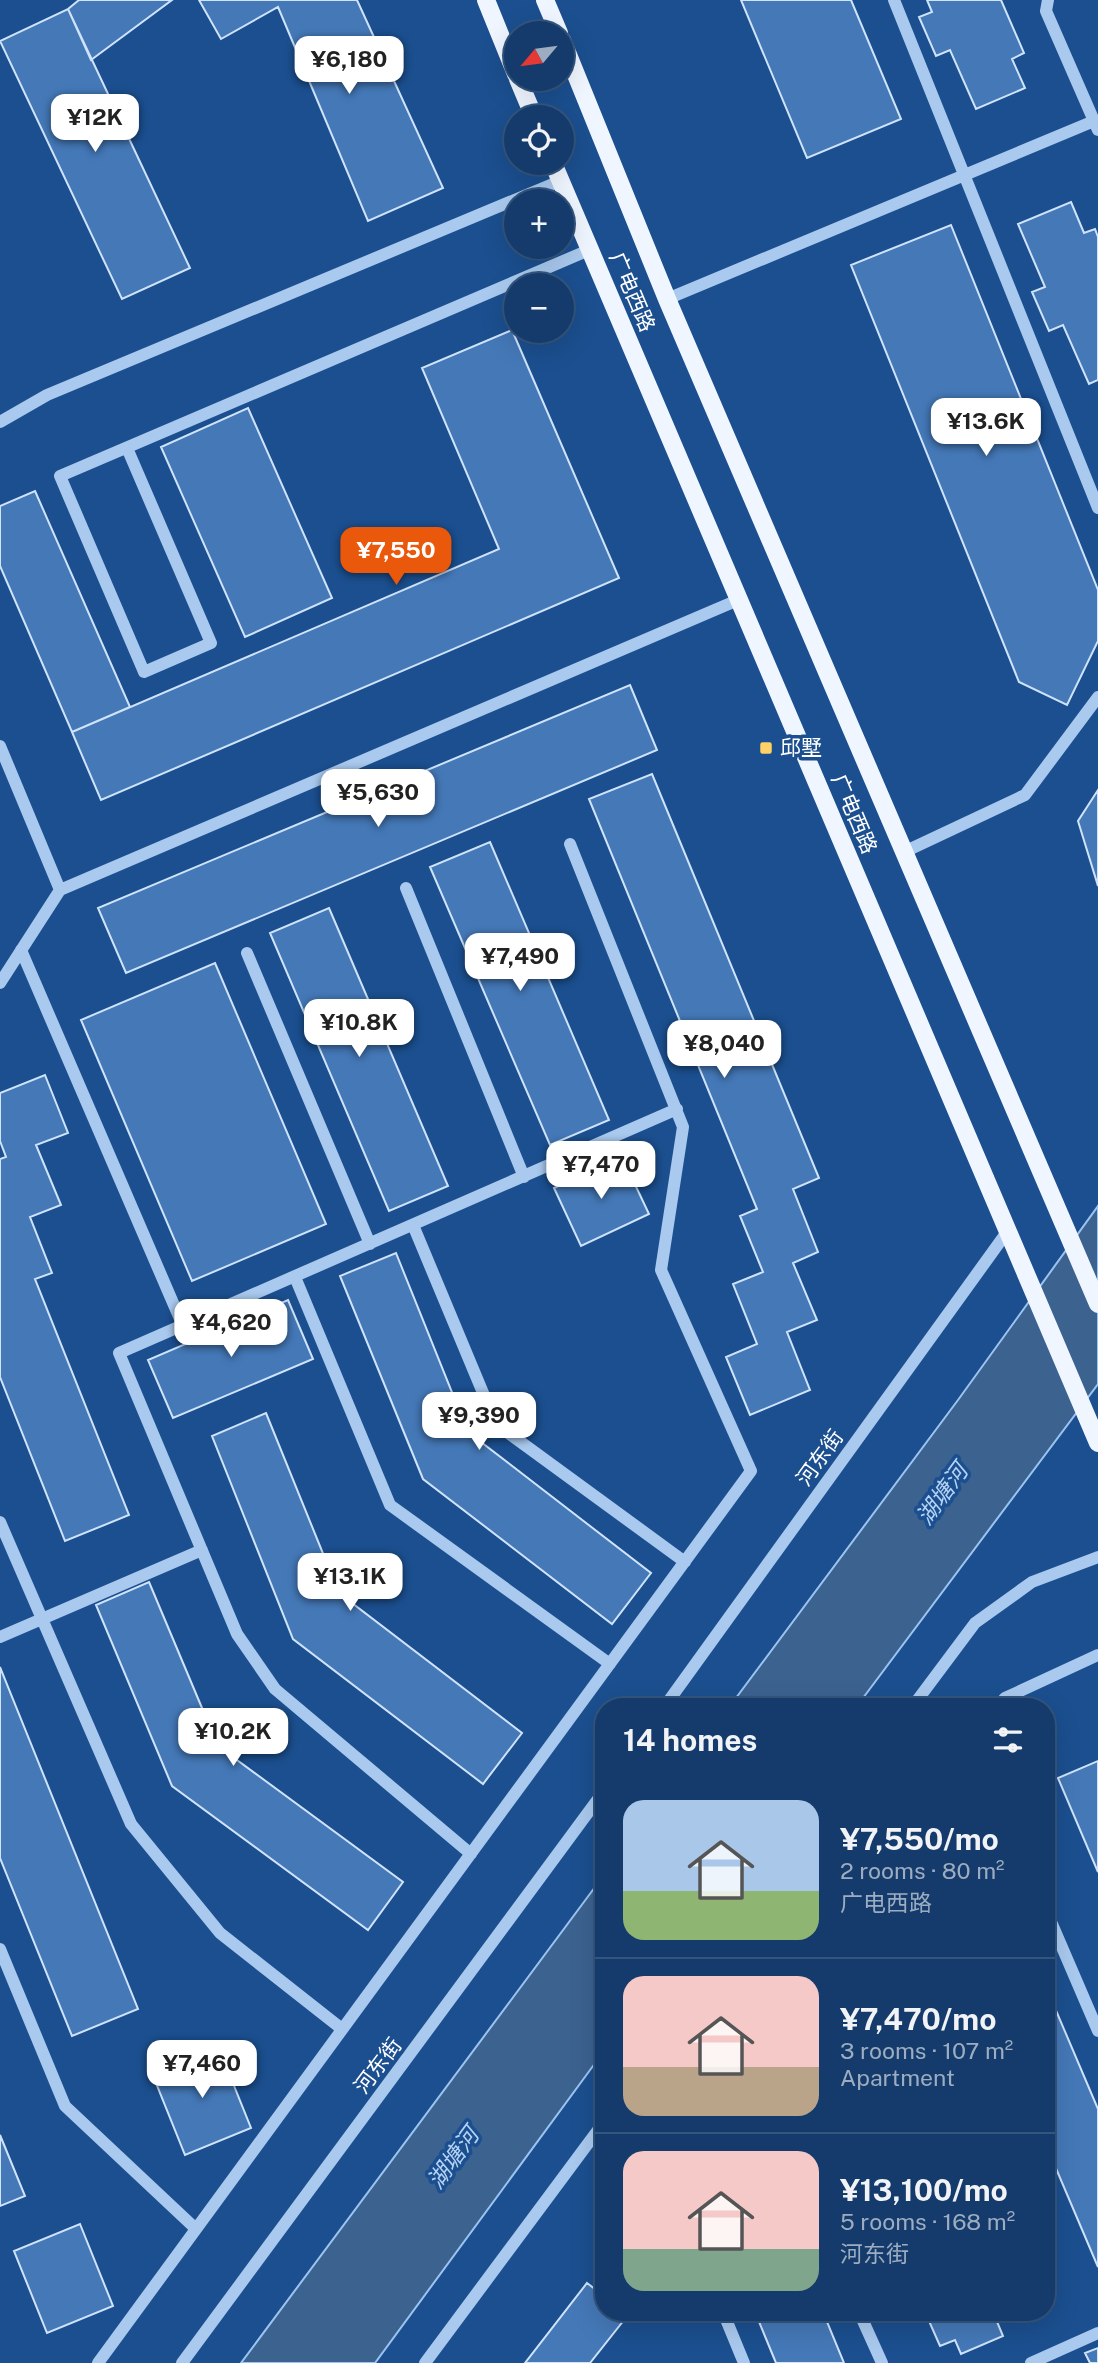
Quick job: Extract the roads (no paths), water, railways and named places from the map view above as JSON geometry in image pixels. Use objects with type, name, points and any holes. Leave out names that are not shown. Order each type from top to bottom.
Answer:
[{"type":"main road","points":[[486,0],[504,44]]},
{"type":"main road","points":[[545,0],[554,21]]},
{"type":"main road","name":"广电西路","points":[[574,70],[667,299],[1098,1304]]},
{"type":"main road","name":"广电西路","points":[[558,175],[1098,1443]]},
{"type":"street","points":[[894,0],[1098,508]]},
{"type":"street","points":[[667,299],[965,175],[1096,126],[1046,11],[1048,0]]},
{"type":"street","points":[[0,422],[47,395],[561,181]]},
{"type":"street","points":[[127,448],[211,643],[144,672],[60,475],[589,250]]},
{"type":"street","points":[[0,983],[60,890],[738,600]]},
{"type":"street","points":[[904,852],[1025,795],[1098,697]]},
{"type":"street","points":[[0,746],[60,890]]},
{"type":"street","points":[[98,2363],[751,1471],[661,1270],[683,1126],[570,845]]},
{"type":"street","points":[[407,888],[524,1177]]},
{"type":"street","points":[[21,950],[183,1326]]},
{"type":"street","points":[[247,954],[370,1244]]},
{"type":"street","points":[[471,1854],[275,1689],[237,1634],[119,1353],[677,1110]]},
{"type":"street","points":[[413,1225],[496,1424],[685,1562]]},
{"type":"street","name":"河东街","points":[[671,1698],[1007,1232]]},
{"type":"street","points":[[295,1277],[390,1505],[610,1664]]},
{"type":"street","points":[[0,1522],[131,1824],[220,1933],[342,2029]]},
{"type":"street","points":[[0,1637],[202,1550]]},
{"type":"street","points":[[919,1698],[975,1623],[1032,1583],[1098,1557]]},
{"type":"street","points":[[1005,1698],[1098,1655]]},
{"type":"street","name":"河东街","points":[[182,2363],[595,1803]]},
{"type":"street","points":[[1055,1931],[1098,2031]]},
{"type":"street","points":[[0,1949],[65,2106],[195,2230]]},
{"type":"street","points":[[425,2363],[595,2134]]},
{"type":"street","points":[[727,2321],[744,2363]]},
{"type":"street","points":[[863,2321],[882,2363]]},
{"type":"street","points":[[1031,2363],[1098,2333]]},
{"type":"water","name":"湖塘河","points":[[1098,1206],[1098,1384],[863,1698],[736,1698],[958,1400]]},
{"type":"water","name":"湖塘河","points":[[595,1887],[595,2063],[375,2363],[241,2363]]},
{"type":"place","name":"邱墅","points":[[766,748]]}]
